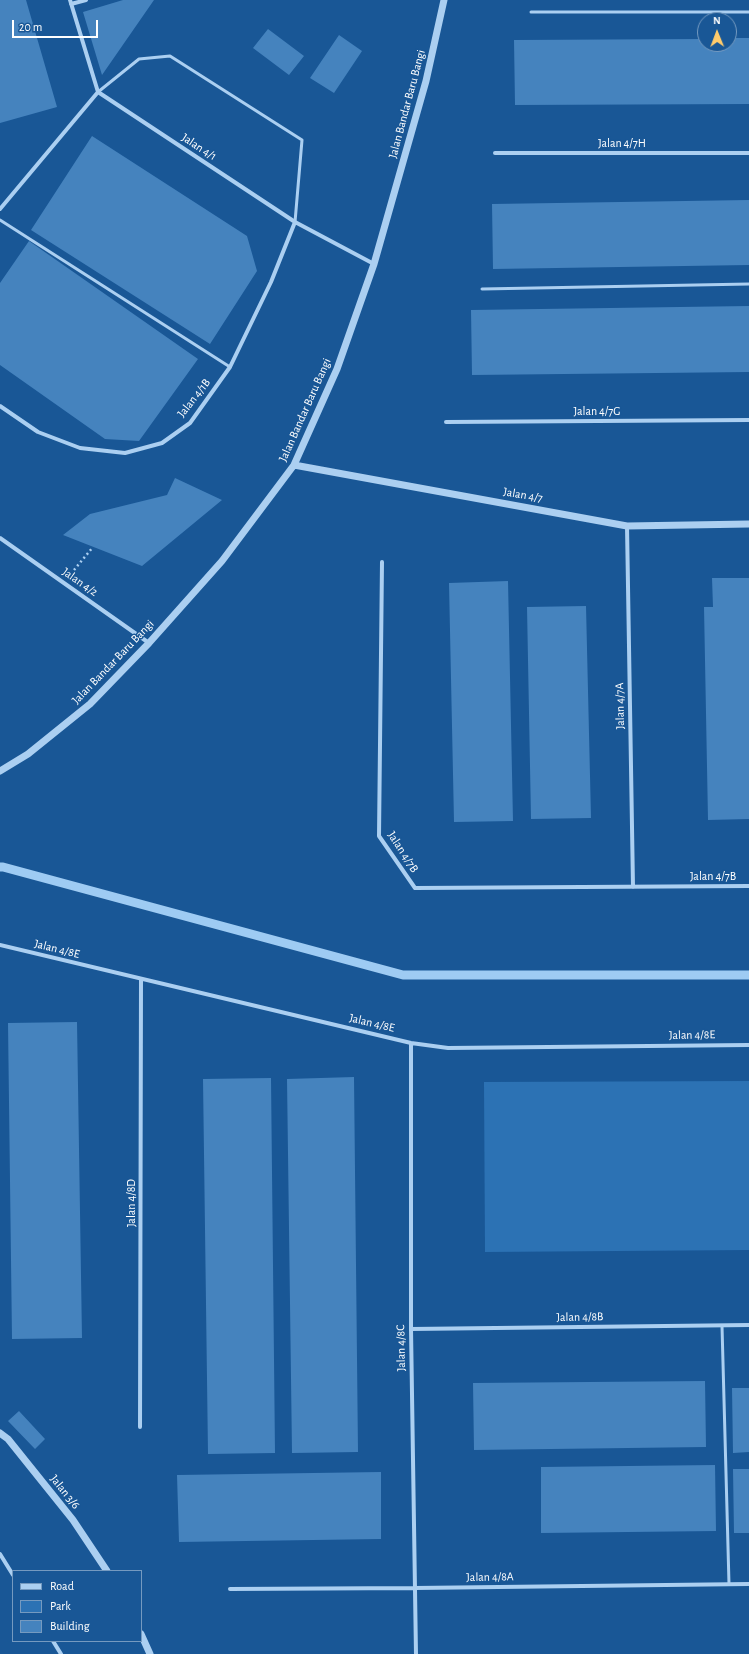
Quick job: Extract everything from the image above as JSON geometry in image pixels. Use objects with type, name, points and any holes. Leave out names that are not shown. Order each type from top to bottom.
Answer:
[{"type":"street","points":[[0,209],[98,92],[71,2],[86,0]]},
{"type":"street","name":"Jalan Bandar Baru Bangi","points":[[0,772],[28,754],[90,704],[148,643],[222,561],[294,465],[336,369],[374,264],[426,81],[444,0]]},
{"type":"street","name":"Jalan 4/1","points":[[98,92],[295,222],[374,264]]},
{"type":"street","name":"Jalan 4/7H","points":[[495,153],[749,153]]},
{"type":"street","name":"Jalan 4/1B","points":[[0,406],[38,432],[80,448],[126,453],[162,443],[190,423],[230,367],[271,282],[295,222]]},
{"type":"street","name":"Jalan 4/7G","points":[[446,422],[749,420]]},
{"type":"street","name":"Jalan 4/7","points":[[294,465],[627,526],[749,524]]},
{"type":"street","name":"Jalan 4/7A","points":[[627,526],[633,887]]},
{"type":"street","name":"Jalan 4/2","points":[[0,538],[148,643]]},
{"type":"street","name":"Jalan 4/7B","points":[[382,562],[379,836],[415,888],[749,886]]},
{"type":"street","name":"Jalan 4/8E","points":[[0,945],[141,980],[411,1042],[448,1048],[749,1044]]},
{"type":"street","name":"Jalan 4/8D","points":[[140,1427],[141,980]]},
{"type":"street","name":"Jalan 4/8C","points":[[411,1042],[411,1329],[416,1654]]},
{"type":"street","name":"Jalan 4/8B","points":[[411,1329],[749,1325]]},
{"type":"street","name":"Jalan 3/6","points":[[0,1433],[8,1439],[73,1520],[106,1570]]},
{"type":"street","points":[[0,1554],[12,1573]]},
{"type":"street","name":"Jalan 4/8A","points":[[230,1588],[415,1588],[749,1584]]},
{"type":"street","points":[[142,1636],[150,1654]]},
{"type":"street","points":[[54,1642],[61,1654]]},
{"type":"lane","points":[[531,12],[749,12]]},
{"type":"lane","points":[[98,92],[139,59],[170,56],[302,140],[295,222]]},
{"type":"lane","points":[[0,220],[230,367]]},
{"type":"lane","points":[[482,289],[749,284]]},
{"type":"lane","points":[[722,1326],[729,1584]]},
{"type":"path","points":[[63,582],[93,547]]},
{"type":"green space","points":[[749,1081],[749,1250],[485,1252],[484,1082]]},
{"type":"building","points":[[0,0],[26,0],[57,107],[0,123]]},
{"type":"building","points":[[123,0],[154,0],[102,75],[83,12]]},
{"type":"building","points":[[268,29],[304,56],[289,75],[253,48]]},
{"type":"building","points":[[339,35],[362,51],[334,93],[310,78]]},
{"type":"building","points":[[737,38],[749,38],[749,104],[515,105],[514,40],[697,39],[697,52],[737,52]]},
{"type":"building","points":[[92,136],[247,236],[257,271],[210,344],[31,230]]},
{"type":"building","points":[[749,200],[749,265],[493,269],[492,204]]},
{"type":"building","points":[[29,241],[198,359],[139,441],[105,439],[0,365],[0,283]]},
{"type":"building","points":[[749,306],[749,372],[472,375],[471,310]]},
{"type":"building","points":[[175,478],[222,500],[142,566],[63,535],[90,514],[167,495]]},
{"type":"building","points":[[712,578],[749,578],[749,819],[708,820],[704,607],[713,607]]},
{"type":"building","points":[[508,581],[513,821],[454,822],[449,583]]},
{"type":"building","points":[[586,606],[591,818],[531,819],[527,607]]},
{"type":"building","points":[[77,1022],[82,1338],[12,1339],[8,1023]]},
{"type":"building","points":[[354,1077],[358,1452],[292,1453],[287,1079]]},
{"type":"building","points":[[271,1078],[275,1453],[208,1454],[203,1079]]},
{"type":"building","points":[[705,1381],[706,1447],[474,1450],[473,1383]]},
{"type":"building","points":[[732,1388],[749,1388],[749,1452],[733,1453]]},
{"type":"building","points":[[19,1411],[45,1439],[35,1449],[8,1421]]},
{"type":"building","points":[[715,1465],[716,1531],[541,1533],[541,1467]]},
{"type":"building","points":[[733,1469],[749,1469],[749,1533],[734,1533]]},
{"type":"building","points":[[381,1472],[381,1539],[179,1542],[177,1475]]},
{"type":"waterway","points":[[0,867],[403,975],[749,975]]}]
